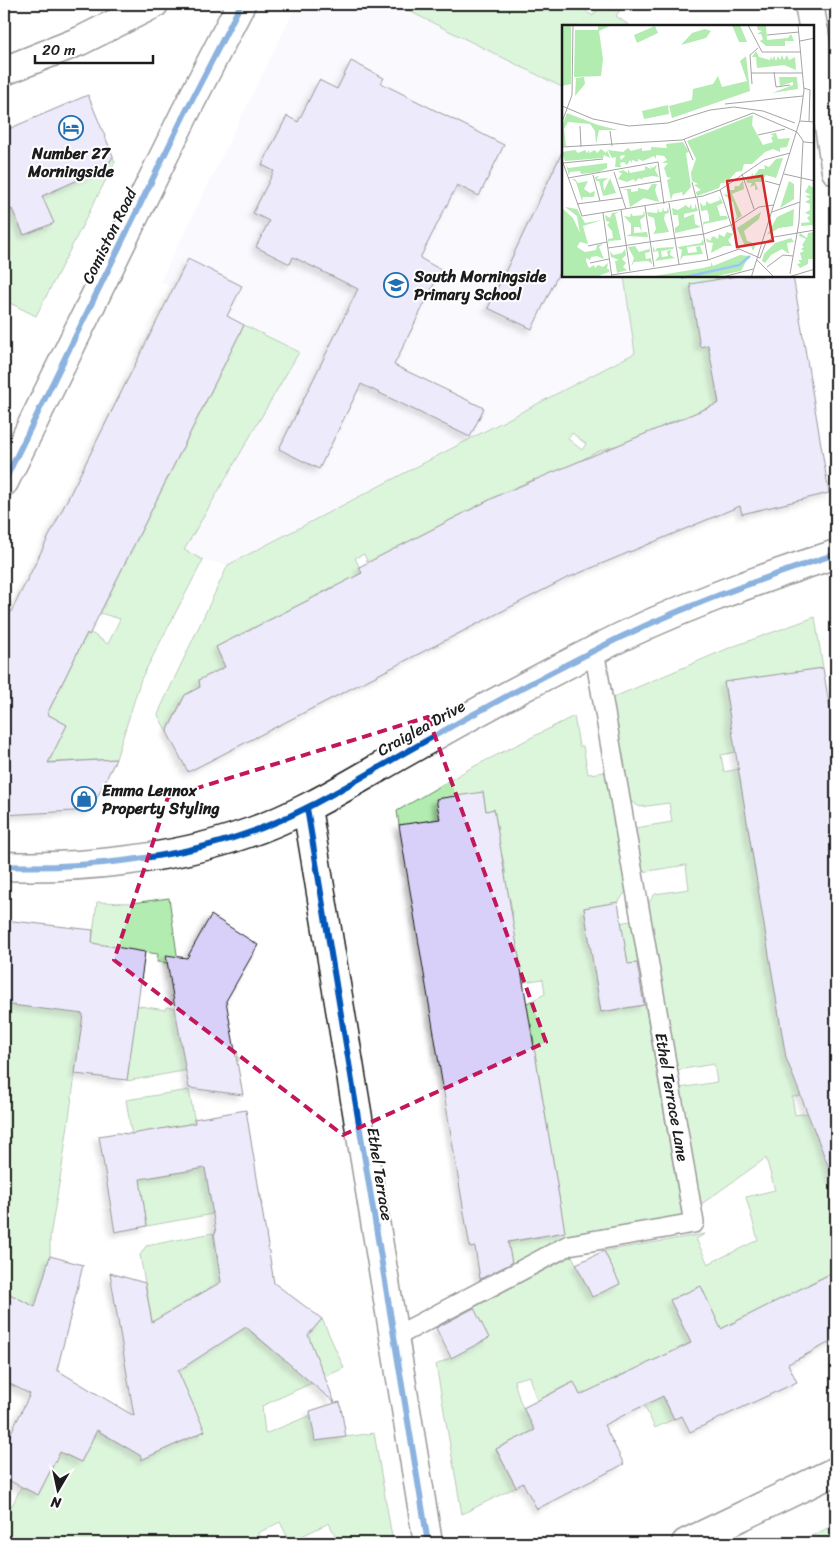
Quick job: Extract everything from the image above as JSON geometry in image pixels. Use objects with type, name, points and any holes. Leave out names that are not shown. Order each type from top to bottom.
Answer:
[{"type":"street","points":[[4,71],[89,37],[154,4]]},
{"type":"street","name":"Comiston Road","points":[[4,482],[185,113],[241,4]]},
{"type":"street","points":[[809,4],[813,25]]},
{"type":"street","points":[[815,37],[836,171]]},
{"type":"street","name":"Craiglea Drive","points":[[4,866],[98,862],[153,855],[243,835],[307,808],[411,749],[594,650],[713,598],[836,554]]},
{"type":"street","name":"Ethel Terrace","points":[[307,808],[428,1543]]},
{"type":"street","points":[[686,1543],[836,1471]]},
{"type":"lane","name":"Ethel Terrace Lane","points":[[393,1338],[569,1245],[694,1223],[594,650]]},
{"type":"highlighted area","points":[[428,717],[546,1042],[343,1135],[114,960],[168,797]]},
{"type":"shaded area","name":"South Morningside Primary School","points":[[297,4],[394,4],[562,87],[562,278],[624,278],[635,353],[228,565],[203,560],[184,550],[298,352],[160,282]]},
{"type":"green space","points":[[407,4],[575,4],[593,16],[601,4],[624,4],[616,16],[629,25],[562,25],[562,87],[404,9]]},
{"type":"green space","points":[[113,156],[115,162],[36,316],[4,300],[4,213],[12,209],[24,235],[53,223],[42,196],[107,167]]},
{"type":"green space","points":[[624,278],[729,278],[730,281],[701,346],[731,342],[714,371],[718,401],[738,399],[716,510],[678,419],[661,427],[667,441],[626,444],[598,452],[567,470],[542,494],[535,479],[503,493],[368,563],[364,554],[355,558],[362,573],[359,574],[346,605],[336,585],[316,596],[325,615],[311,599],[216,647],[225,667],[199,680],[200,687],[185,695],[167,732],[158,715],[228,565],[635,353]],"holes":[[[572,433],[586,444],[582,450],[568,439]]]},
{"type":"green space","points":[[244,325],[299,352],[184,550],[203,560],[141,679],[116,759],[33,763],[60,738],[67,725],[47,714],[88,631],[108,644],[120,619],[100,613]]},
{"type":"green space","points":[[815,617],[823,668],[724,683],[727,702],[748,699],[736,752],[721,755],[724,772],[739,769],[755,872],[776,869],[764,922],[784,1046],[803,1042],[812,1095],[792,1097],[795,1115],[836,1108],[836,1119],[813,1123],[833,1176],[836,1175],[836,1228],[834,1230],[836,1235],[836,1271],[809,1284],[823,1315],[813,1352],[798,1359],[762,1309],[721,1329],[713,1313],[697,1320],[684,1293],[671,1300],[683,1327],[698,1339],[656,1360],[662,1395],[674,1419],[655,1428],[628,1372],[610,1381],[585,1404],[573,1382],[550,1394],[562,1416],[549,1423],[536,1398],[530,1376],[514,1380],[520,1402],[535,1430],[496,1449],[516,1487],[462,1514],[436,1365],[489,1338],[473,1308],[572,1256],[592,1296],[620,1284],[604,1251],[705,1234],[696,1239],[708,1264],[758,1240],[746,1197],[775,1190],[766,1158],[700,1205],[680,1088],[717,1082],[714,1064],[677,1070],[648,904],[655,894],[689,889],[686,865],[642,872],[635,828],[672,822],[669,803],[640,807],[630,801],[612,698],[729,648]]},
{"type":"green space","points":[[574,716],[579,746],[583,746],[588,774],[605,772],[626,891],[618,903],[584,908],[587,928],[631,921],[638,963],[594,970],[601,1012],[645,1005],[682,1216],[567,1235],[512,1265],[509,1250],[475,1247],[539,1237],[543,1213],[561,1209],[551,1149],[525,1153],[529,1130],[547,1127],[544,1107],[519,1111],[540,1085],[537,1065],[511,1069],[515,1046],[534,1043],[531,1024],[505,1028],[508,1005],[527,1003],[545,994],[543,979],[497,986],[501,965],[520,961],[516,940],[491,944],[494,921],[513,917],[510,899],[484,902],[487,878],[506,874],[502,855],[476,859],[498,830],[494,810],[486,811],[483,793],[437,799],[440,819],[399,825],[397,811],[469,769]]},
{"type":"green space","points":[[169,898],[178,961],[157,962],[158,954],[129,950],[121,1003],[165,1010],[166,1007],[179,1009],[184,1061],[237,1051],[239,1061],[127,1081],[131,1047],[80,1040],[50,1236],[50,1256],[37,1307],[35,1307],[4,1291],[4,1004],[83,1013],[97,902],[132,903]]},
{"type":"green space","points":[[189,1090],[195,1123],[145,1132],[153,1177],[205,1168],[211,1204],[261,1195],[262,1205],[147,1226],[126,1100]]},
{"type":"green space","points":[[213,1233],[220,1276],[224,1277],[225,1285],[210,1288],[172,1311],[248,1325],[253,1328],[252,1333],[286,1361],[322,1319],[344,1368],[262,1406],[265,1434],[311,1415],[316,1441],[374,1433],[393,1543],[382,1543],[378,1537],[366,1543],[339,1543],[329,1523],[287,1543],[287,1536],[280,1522],[258,1533],[263,1543],[4,1543],[4,1502],[12,1506],[21,1487],[38,1495],[59,1452],[81,1462],[90,1443],[66,1413],[145,1458],[205,1431],[160,1367],[140,1255],[146,1246]]},
{"type":"green space","points":[[832,1526],[836,1535],[836,1543],[797,1543]]},
{"type":"building","points":[[351,61],[384,78],[381,83],[504,145],[479,196],[457,185],[420,258],[441,270],[394,365],[484,408],[470,437],[361,384],[319,469],[279,449],[358,289],[293,257],[290,264],[256,247],[269,221],[253,213],[274,171],[262,165],[287,116],[298,122],[319,80],[337,89]]},
{"type":"building","points":[[88,95],[113,156],[107,167],[42,196],[54,223],[24,235],[12,209],[4,213],[4,131]]},
{"type":"building","points":[[562,152],[562,266],[532,329],[488,308]]},
{"type":"building","points":[[188,259],[242,286],[227,316],[244,325],[89,635],[87,633],[47,714],[67,725],[48,763],[116,759],[91,810],[4,815],[4,626]]},
{"type":"building","points":[[726,278],[793,278],[829,493],[742,514],[740,506],[565,579],[188,772],[167,732],[185,695],[200,687],[199,680],[225,667],[216,647],[362,573],[359,567],[501,494],[719,403],[708,345],[700,347],[690,284]]},
{"type":"building","points":[[823,668],[836,745],[836,1180],[834,1181],[786,1058],[724,682]]},
{"type":"building","points":[[483,792],[486,811],[494,809],[565,1232],[508,1242],[512,1263],[480,1279],[475,1247],[470,1248],[399,825],[440,819],[436,799]]},
{"type":"building","points":[[618,902],[628,964],[637,963],[644,1005],[601,1012],[584,908]]},
{"type":"building","points":[[211,915],[258,945],[226,1001],[243,1095],[189,1088],[184,1061],[166,955],[187,958]]},
{"type":"building","points":[[4,920],[93,930],[92,943],[145,952],[127,1080],[75,1074],[83,1014],[4,1004]]},
{"type":"building","points":[[246,1110],[274,1283],[322,1319],[308,1335],[335,1403],[246,1327],[178,1371],[205,1431],[141,1460],[141,1456],[97,1430],[81,1462],[60,1452],[38,1495],[4,1478],[4,1447],[30,1394],[4,1381],[4,1291],[35,1307],[50,1256],[83,1265],[57,1370],[134,1416],[110,1273],[145,1283],[152,1322],[221,1282],[214,1233],[216,1233],[205,1168],[140,1179],[147,1226],[115,1232],[99,1136],[117,1133],[131,1134],[195,1123],[194,1119]]},
{"type":"building","points":[[604,1251],[620,1284],[592,1297],[576,1264]]},
{"type":"building","points":[[836,1271],[836,1339],[788,1364],[797,1382],[690,1432],[682,1416],[674,1419],[663,1396],[604,1425],[624,1464],[537,1509],[523,1483],[516,1487],[496,1449],[535,1430],[523,1408],[574,1382],[580,1395],[691,1343],[670,1300],[701,1286],[721,1329]]},
{"type":"building","points":[[474,1308],[489,1338],[451,1358],[436,1328]]},
{"type":"building","points":[[340,1402],[346,1437],[315,1441],[310,1411]]},
{"type":"cycle path","points":[[4,482],[185,113],[241,4]]},
{"type":"cycle path","points":[[4,866],[63,866],[126,861],[188,850],[245,834],[307,808],[475,713],[622,636],[713,598],[836,554]]},
{"type":"cycle path","points":[[307,808],[428,1543]]},
{"type":"place","name":"Number 27 Morningside","points":[[71,128]]},
{"type":"place","name":"South Morningside Primary School","points":[[396,285]]},
{"type":"place","name":"Emma Lennox Property Styling","points":[[84,799]]}]
